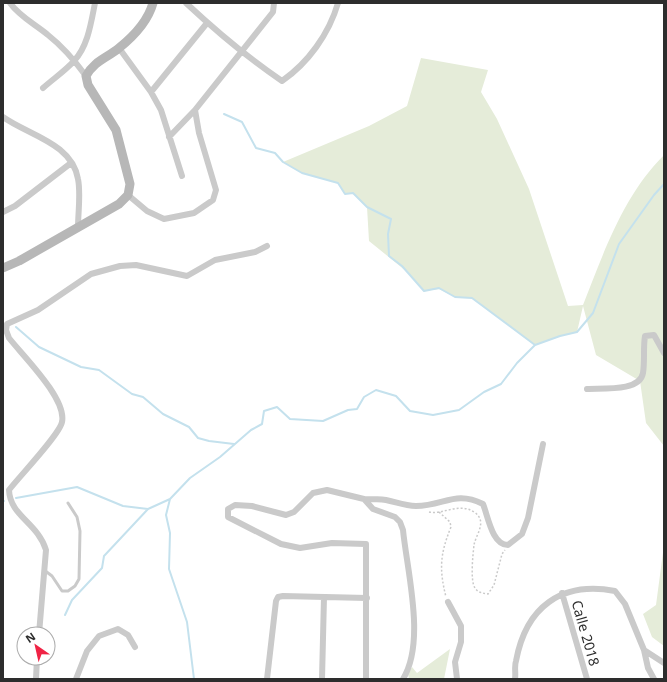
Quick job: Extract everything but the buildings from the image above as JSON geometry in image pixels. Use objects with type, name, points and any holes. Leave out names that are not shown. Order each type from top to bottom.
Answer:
[{"type":"street","points":[[3,268],[78,228],[119,204],[128,195],[130,184],[116,130],[88,85],[86,76],[75,61],[48,35],[18,13],[10,3]]},
{"type":"street","points":[[43,88],[75,61],[84,46],[91,25],[95,3]]},
{"type":"street","points":[[86,76],[91,66],[119,48],[138,30],[151,11],[153,3]]},
{"type":"street","points":[[186,3],[252,61],[282,81],[292,74],[317,47],[329,26],[338,3]]},
{"type":"street","points":[[169,136],[195,110],[273,12],[274,3]]},
{"type":"street","points":[[151,92],[207,23]]},
{"type":"street","points":[[119,48],[151,92],[161,110],[182,176]]},
{"type":"street","points":[[128,195],[147,211],[164,219],[194,213],[213,200],[216,190],[199,134],[195,110]]},
{"type":"street","points":[[3,117],[15,126],[44,139],[67,156],[78,180],[78,228]]},
{"type":"street","points":[[3,212],[15,206],[71,163]]},
{"type":"street","points":[[40,626],[46,550],[42,538],[34,527],[15,509],[10,499],[9,490],[56,433],[62,423],[62,408],[54,394],[9,338],[6,330],[7,324],[38,310],[91,274],[120,266],[136,265],[187,276],[215,260],[255,252],[267,246]]},
{"type":"street","points":[[587,389],[631,386],[640,381],[643,374],[643,350],[645,336],[654,335],[664,352]]},
{"type":"street","points":[[366,679],[366,544],[332,544],[300,548],[280,544],[228,517],[228,509],[235,505],[252,506],[286,515],[294,512],[313,493],[327,490],[364,499],[384,500],[405,506],[437,504],[458,497],[471,498],[483,504],[494,536],[499,543],[508,545],[522,534],[528,518],[543,444]]},
{"type":"street","points":[[364,499],[373,509],[395,517],[400,522],[403,530],[414,604],[410,663],[403,679]]},
{"type":"street","points":[[515,679],[515,662],[524,632],[539,609],[562,594],[596,588],[615,591],[625,604],[644,650],[648,668],[653,677],[646,679]]},
{"type":"street","name":"Calle 2018","points":[[562,594],[587,679]]},
{"type":"street","points":[[267,679],[276,601],[278,597],[367,598]]},
{"type":"street","points":[[322,679],[324,597]]},
{"type":"street","points":[[448,602],[461,626],[461,642],[455,662],[457,679]]},
{"type":"street","points":[[76,679],[87,651],[99,636],[118,629],[128,635],[135,647]]},
{"type":"street","points":[[644,650],[664,663]]},
{"type":"street","points":[[36,679],[37,666]]},
{"type":"lane","points":[[44,570],[52,576],[62,591],[72,589],[79,579],[80,531],[77,517],[68,503]]},
{"type":"path","points":[[416,506],[425,511],[434,513],[462,508],[474,512],[480,519],[480,529],[474,544],[473,559],[473,581],[475,588],[479,593],[488,594],[494,585],[502,554],[508,545]]},
{"type":"path","points":[[439,512],[450,522],[451,528],[440,561],[442,579],[448,602]]},
{"type":"green space","points":[[421,58],[488,70],[481,92],[497,119],[529,189],[568,306],[583,305],[607,245],[626,207],[637,188],[664,155],[664,446],[646,423],[640,381],[596,355],[583,306],[577,332],[560,336],[535,345],[472,298],[455,297],[439,289],[424,291],[406,271],[369,241],[367,207],[353,193],[345,194],[338,183],[302,173],[283,162],[369,126],[407,106]]},
{"type":"green space","points":[[664,545],[664,646],[652,637],[643,614],[656,605]]},
{"type":"green space","points":[[450,649],[444,679],[409,679],[408,674],[412,667],[417,673]]},
{"type":"waterway","points":[[224,114],[242,122],[256,148],[275,153],[283,162],[302,173],[338,183],[345,194],[353,193],[367,207],[391,219],[388,234],[389,256],[402,266],[424,291],[439,288],[455,297],[472,298],[535,345]]},
{"type":"waterway","points":[[194,679],[187,622],[169,569],[170,533],[166,515],[170,499],[190,478],[220,457],[251,430],[262,424],[264,411],[277,407],[290,419],[323,421],[348,410],[357,409],[364,397],[376,390],[396,396],[410,411],[433,415],[459,410],[484,392],[501,384],[517,363],[535,345],[560,336],[577,332],[593,313],[619,244],[654,195],[664,184]]},
{"type":"waterway","points":[[16,327],[39,347],[81,367],[99,370],[132,394],[143,397],[163,414],[189,427],[198,438],[234,444]]},
{"type":"waterway","points":[[16,498],[77,487],[123,506],[148,509],[170,499]]},
{"type":"waterway","points":[[65,615],[72,600],[102,568],[104,556],[148,509]]}]
